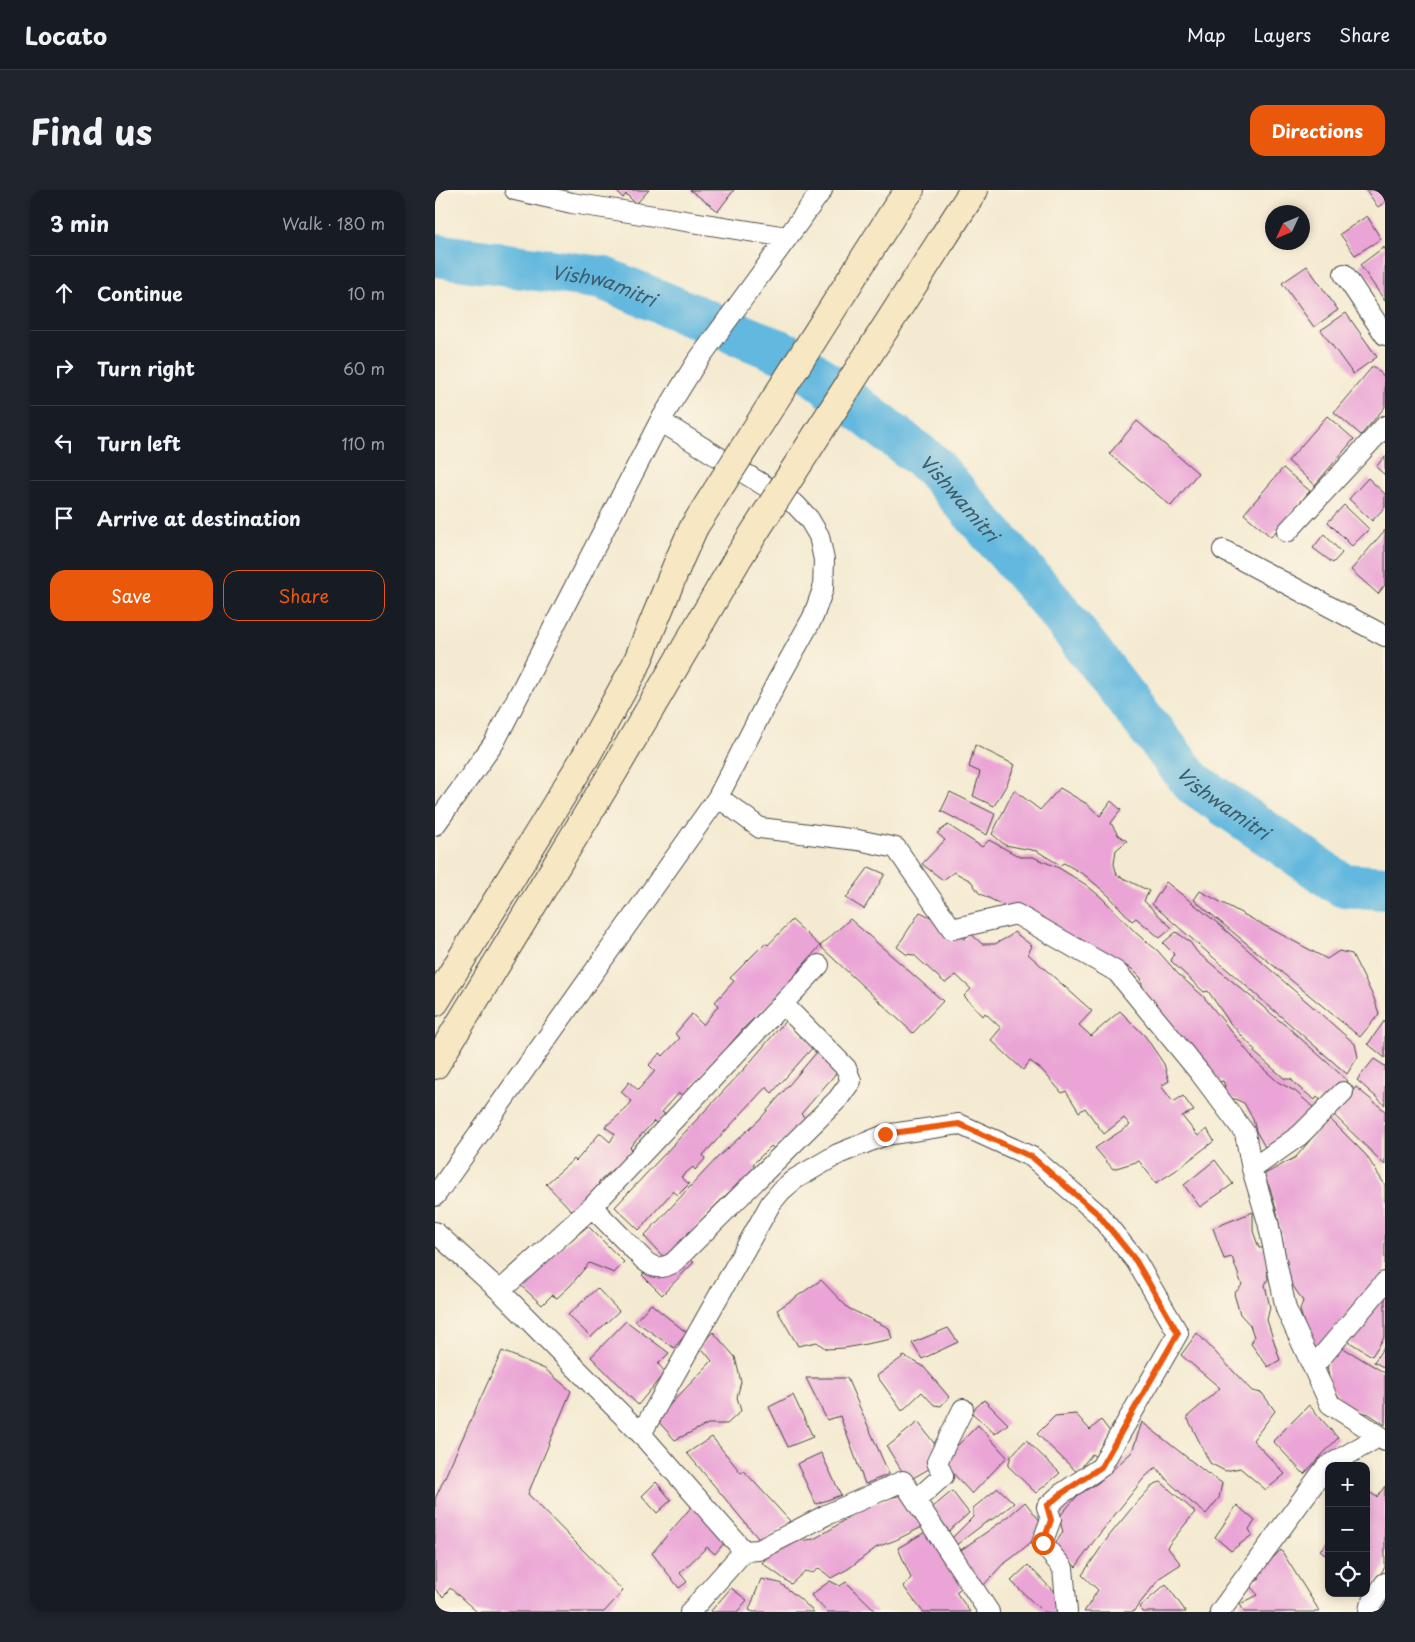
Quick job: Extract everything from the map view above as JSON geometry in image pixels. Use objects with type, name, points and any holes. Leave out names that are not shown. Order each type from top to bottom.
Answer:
[{"type":"main road","points":[[435,1065],[607,782],[738,558],[974,190]]},
{"type":"main road","points":[[435,1002],[586,756],[636,665],[694,527],[904,198]]},
{"type":"street","points":[[515,190],[575,197],[783,242]]},
{"type":"street","points":[[435,825],[494,743],[660,422],[697,363],[822,190]]},
{"type":"street","points":[[1344,274],[1385,334]]},
{"type":"street","points":[[435,1196],[718,797],[778,680],[813,617],[823,589],[824,560],[819,536],[809,519],[796,505],[660,422]]},
{"type":"street","points":[[1287,532],[1385,426]]},
{"type":"street","points":[[1223,550],[1385,636]]},
{"type":"street","points":[[718,797],[760,828],[859,840],[896,848],[952,928],[1016,914],[1117,972],[1200,1073],[1245,1133],[1252,1169],[1268,1222],[1285,1310],[1329,1404],[1382,1439],[1326,1467],[1219,1612]]},
{"type":"street","points":[[500,1291],[592,1207],[819,965]]},
{"type":"street","points":[[592,1207],[653,1267],[663,1268],[673,1263],[838,1099],[851,1081],[846,1068],[783,1004]]},
{"type":"street","points":[[1252,1169],[1300,1135],[1343,1092]]},
{"type":"street","points":[[641,1434],[771,1203],[782,1190],[795,1179],[838,1154],[885,1134],[959,1124],[1032,1157],[1098,1214],[1136,1261],[1178,1333],[1101,1467],[1061,1494],[1047,1506],[1051,1520],[1043,1543],[1063,1568],[1067,1612]]},
{"type":"street","points":[[435,1232],[500,1291],[641,1434],[745,1551]]},
{"type":"street","points":[[1313,1367],[1385,1282]]},
{"type":"street","points":[[916,1500],[943,1476],[937,1462],[963,1409]]},
{"type":"street","points":[[690,1612],[745,1551],[759,1550],[826,1515],[903,1481],[989,1612]]},
{"type":"street","points":[[1369,1612],[1385,1583]]},
{"type":"building","points":[[615,190],[649,190],[636,204],[626,194],[623,198]]},
{"type":"building","points":[[690,190],[734,190],[718,211]]},
{"type":"building","points":[[1366,190],[1385,190],[1385,202],[1378,207]]},
{"type":"building","points":[[1367,216],[1381,239],[1355,255],[1340,234]]},
{"type":"building","points":[[1384,247],[1385,249],[1385,301],[1360,265]]},
{"type":"building","points":[[1307,266],[1338,310],[1314,327],[1282,283]]},
{"type":"building","points":[[1346,313],[1377,357],[1353,374],[1321,330]]},
{"type":"building","points":[[1373,366],[1385,377],[1385,407],[1361,435],[1334,412]]},
{"type":"building","points":[[1327,416],[1354,439],[1315,485],[1288,461]]},
{"type":"building","points":[[1137,421],[1198,473],[1171,506],[1109,454]]},
{"type":"building","points":[[1385,456],[1385,475],[1376,467]]},
{"type":"building","points":[[1283,468],[1310,491],[1271,537],[1244,514]]},
{"type":"building","points":[[1368,478],[1385,494],[1385,507],[1372,521],[1349,499]]},
{"type":"building","points":[[1344,505],[1369,529],[1352,546],[1328,522]]},
{"type":"building","points":[[1385,530],[1385,585],[1378,594],[1351,570]]},
{"type":"building","points":[[1324,534],[1342,553],[1333,563],[1313,548]]},
{"type":"building","points":[[975,745],[1015,765],[1007,784],[994,806],[973,796],[980,772],[969,767]]},
{"type":"building","points":[[1060,788],[1087,804],[1100,816],[1111,801],[1121,810],[1111,823],[1118,835],[1127,841],[1116,850],[1114,864],[1117,875],[1149,891],[1144,901],[1172,928],[1160,938],[1136,918],[1132,921],[1108,895],[1086,876],[1064,863],[1060,865],[1037,851],[1005,845],[992,834],[1014,790],[1040,810]]},
{"type":"building","points":[[950,792],[995,814],[987,835],[941,811]]},
{"type":"building","points":[[948,825],[982,847],[989,840],[1020,857],[1033,857],[1059,868],[1085,884],[1101,897],[1136,933],[1158,951],[1179,975],[1203,996],[1257,1063],[1278,1082],[1295,1091],[1314,1108],[1282,1140],[1265,1147],[1244,1103],[1235,1099],[1229,1099],[1223,1091],[1225,1086],[1223,1081],[1216,1082],[1143,990],[1141,978],[1132,969],[979,893],[971,881],[954,872],[943,880],[922,864],[945,840],[937,833]]},
{"type":"building","points":[[869,867],[885,874],[864,909],[846,898]]},
{"type":"building","points":[[1166,882],[1215,921],[1355,1044],[1358,1057],[1347,1074],[1152,904]]},
{"type":"building","points":[[1200,891],[1327,959],[1339,951],[1352,954],[1374,998],[1379,1014],[1360,1037],[1194,900]]},
{"type":"building","points":[[920,912],[941,922],[956,935],[965,939],[969,932],[982,944],[995,944],[1014,932],[1032,946],[1028,954],[1092,1011],[1079,1025],[1091,1036],[1120,1011],[1145,1036],[1164,1064],[1169,1081],[1161,1086],[1173,1102],[1183,1096],[1194,1111],[1182,1116],[1198,1136],[1207,1129],[1214,1141],[1156,1183],[1139,1161],[1113,1169],[1095,1148],[1130,1125],[1124,1118],[1104,1134],[1085,1108],[1079,1112],[1066,1091],[1062,1093],[1042,1070],[1030,1061],[1023,1070],[991,1040],[1001,1028],[985,1013],[983,1016],[964,996],[971,989],[956,975],[945,983],[914,955],[906,954],[897,947]]},
{"type":"building","points":[[850,919],[943,1001],[913,1033],[820,946]]},
{"type":"building","points":[[792,920],[820,946],[797,972],[799,975],[743,1029],[713,1068],[710,1066],[694,1084],[686,1098],[679,1093],[662,1112],[665,1114],[657,1124],[654,1121],[630,1147],[633,1150],[598,1183],[602,1187],[574,1213],[546,1184],[574,1159],[576,1161],[600,1133],[610,1142],[615,1134],[605,1127],[626,1109],[632,1101],[621,1092],[629,1082],[638,1090],[655,1071],[649,1065],[660,1053],[663,1056],[680,1038],[675,1034],[692,1014],[703,1025],[719,1005],[715,1002],[734,981],[730,978],[765,943],[768,945]]},
{"type":"building","points":[[1176,932],[1189,941],[1197,952],[1291,1030],[1348,1081],[1324,1103],[1317,1097],[1315,1100],[1291,1079],[1285,1079],[1254,1052],[1255,1050],[1230,1023],[1208,991],[1204,992],[1171,961],[1174,954],[1163,943]]},
{"type":"building","points":[[786,1020],[814,1046],[772,1093],[766,1087],[703,1155],[705,1159],[695,1170],[693,1167],[681,1177],[689,1184],[678,1195],[673,1191],[639,1230],[615,1207],[745,1068]]},
{"type":"building","points":[[1385,1020],[1385,1058],[1368,1044]]},
{"type":"building","points":[[817,1052],[838,1071],[801,1114],[807,1120],[774,1149],[771,1146],[753,1164],[758,1170],[732,1197],[728,1193],[667,1261],[644,1236],[718,1157],[760,1119]]},
{"type":"building","points":[[1374,1059],[1385,1066],[1385,1105],[1357,1080]]},
{"type":"building","points":[[1356,1087],[1385,1111],[1385,1165],[1332,1113]]},
{"type":"building","points":[[1330,1119],[1366,1155],[1385,1185],[1385,1272],[1313,1355],[1300,1310],[1303,1301],[1291,1283],[1277,1213],[1270,1188],[1263,1175],[1296,1157]]},
{"type":"building","points":[[1215,1160],[1233,1184],[1200,1207],[1184,1185]]},
{"type":"building","points":[[1253,1212],[1253,1231],[1259,1248],[1266,1248],[1268,1279],[1265,1285],[1270,1307],[1267,1320],[1280,1360],[1268,1367],[1251,1344],[1254,1337],[1250,1325],[1240,1314],[1234,1294],[1242,1285],[1232,1257],[1224,1259],[1213,1228]]},
{"type":"building","points":[[588,1226],[624,1262],[614,1273],[589,1263],[571,1285],[557,1298],[552,1295],[542,1305],[518,1283]]},
{"type":"building","points":[[686,1258],[694,1262],[662,1295],[642,1275],[650,1267]]},
{"type":"building","points":[[821,1280],[848,1308],[889,1328],[892,1339],[845,1348],[826,1349],[817,1342],[798,1346],[777,1310]]},
{"type":"building","points":[[597,1288],[619,1311],[591,1337],[568,1315]]},
{"type":"building","points":[[1385,1294],[1385,1336],[1372,1356],[1346,1340]]},
{"type":"building","points":[[651,1304],[687,1333],[674,1348],[635,1321]]},
{"type":"building","points":[[626,1321],[669,1353],[658,1364],[665,1372],[638,1405],[591,1357]]},
{"type":"building","points":[[948,1328],[958,1342],[922,1359],[912,1343]]},
{"type":"building","points":[[713,1332],[735,1357],[741,1382],[737,1397],[741,1411],[727,1424],[708,1424],[675,1440],[656,1419],[712,1361],[700,1346]]},
{"type":"building","points":[[1197,1333],[1252,1391],[1262,1393],[1275,1411],[1253,1440],[1285,1474],[1266,1490],[1240,1468],[1225,1471],[1210,1463],[1187,1417],[1220,1388],[1181,1355]]},
{"type":"building","points":[[1385,1345],[1385,1368],[1374,1362]]},
{"type":"building","points":[[1340,1346],[1385,1373],[1385,1425],[1369,1414],[1347,1408],[1330,1385],[1327,1365]]},
{"type":"building","points":[[502,1351],[545,1369],[571,1391],[528,1494],[623,1591],[604,1612],[477,1612],[450,1588],[443,1597],[435,1589],[435,1499]]},
{"type":"building","points":[[904,1356],[923,1366],[949,1397],[941,1406],[934,1405],[922,1392],[902,1411],[877,1376]]},
{"type":"building","points":[[806,1378],[847,1378],[889,1474],[865,1484],[840,1416],[827,1420]]},
{"type":"building","points":[[793,1395],[813,1437],[788,1447],[769,1407]]},
{"type":"building","points":[[984,1400],[1008,1424],[995,1434],[971,1412]]},
{"type":"building","points":[[1309,1405],[1338,1438],[1304,1474],[1273,1441]]},
{"type":"building","points":[[1076,1414],[1090,1430],[1101,1420],[1111,1433],[1096,1457],[1092,1454],[1079,1474],[1037,1434],[1055,1416]]},
{"type":"building","points":[[918,1422],[937,1447],[930,1453],[932,1467],[908,1481],[887,1447]]},
{"type":"building","points":[[1142,1422],[1222,1483],[1219,1498],[1206,1514],[1169,1482],[1156,1467],[1144,1478],[1076,1567],[1053,1547],[1063,1532],[1059,1517],[1078,1495],[1098,1483],[1132,1452]]},
{"type":"building","points":[[978,1425],[1007,1457],[972,1494],[942,1461]]},
{"type":"building","points":[[712,1437],[741,1473],[744,1471],[790,1521],[762,1543],[687,1453]]},
{"type":"building","points":[[1026,1440],[1060,1473],[1036,1493],[1008,1466],[1011,1456]]},
{"type":"building","points":[[821,1453],[841,1495],[816,1504],[797,1464]]},
{"type":"building","points":[[656,1482],[671,1500],[657,1513],[642,1496]]},
{"type":"building","points":[[1161,1482],[1195,1512],[1167,1547],[1181,1564],[1161,1577],[1133,1612],[1084,1612],[1098,1590],[1082,1575],[1109,1536],[1131,1509],[1154,1484]]},
{"type":"building","points":[[1385,1486],[1385,1567],[1370,1590],[1370,1493],[1377,1497]]},
{"type":"building","points":[[998,1488],[1014,1503],[955,1546],[949,1541],[973,1517],[973,1508]]},
{"type":"building","points":[[952,1491],[969,1513],[949,1531],[932,1508]]},
{"type":"building","points":[[902,1495],[924,1526],[877,1547],[848,1569],[831,1578],[819,1568],[813,1573],[805,1571],[791,1584],[762,1563],[775,1547],[814,1539],[859,1509]]},
{"type":"building","points":[[1025,1502],[1044,1526],[1030,1543],[1002,1565],[982,1587],[958,1552],[1008,1517]]},
{"type":"building","points":[[693,1505],[726,1541],[715,1554],[707,1547],[680,1573],[687,1582],[679,1588],[652,1553]]},
{"type":"building","points":[[1237,1505],[1255,1521],[1249,1529],[1252,1535],[1231,1551],[1215,1537]]},
{"type":"building","points":[[927,1531],[964,1586],[956,1592],[970,1612],[923,1612],[903,1586],[911,1578],[898,1548]]},
{"type":"building","points":[[1325,1545],[1325,1554],[1320,1550]]},
{"type":"building","points":[[1281,1550],[1320,1612],[1244,1612],[1240,1604],[1258,1595],[1249,1585],[1260,1579],[1257,1573]]},
{"type":"building","points":[[1028,1565],[1060,1598],[1063,1612],[1043,1612],[1011,1581]]},
{"type":"building","points":[[761,1579],[780,1583],[814,1612],[753,1612],[749,1610]]},
{"type":"building","points":[[830,1581],[840,1586],[846,1582],[877,1612],[827,1612],[811,1595]]},
{"type":"building","points":[[1166,1584],[1186,1612],[1143,1612],[1140,1607]]},
{"type":"building","points":[[731,1588],[747,1600],[737,1612],[710,1612]]},
{"type":"waterway","name":"Vishwamitri","points":[[435,255],[602,278],[789,355],[932,465],[1055,607],[1192,782],[1342,885],[1385,888]]},
{"type":"route","points":[[885,1134],[959,1124],[1032,1157],[1098,1214],[1136,1261],[1178,1333],[1101,1467],[1061,1494],[1047,1506],[1051,1520],[1043,1543]]}]
